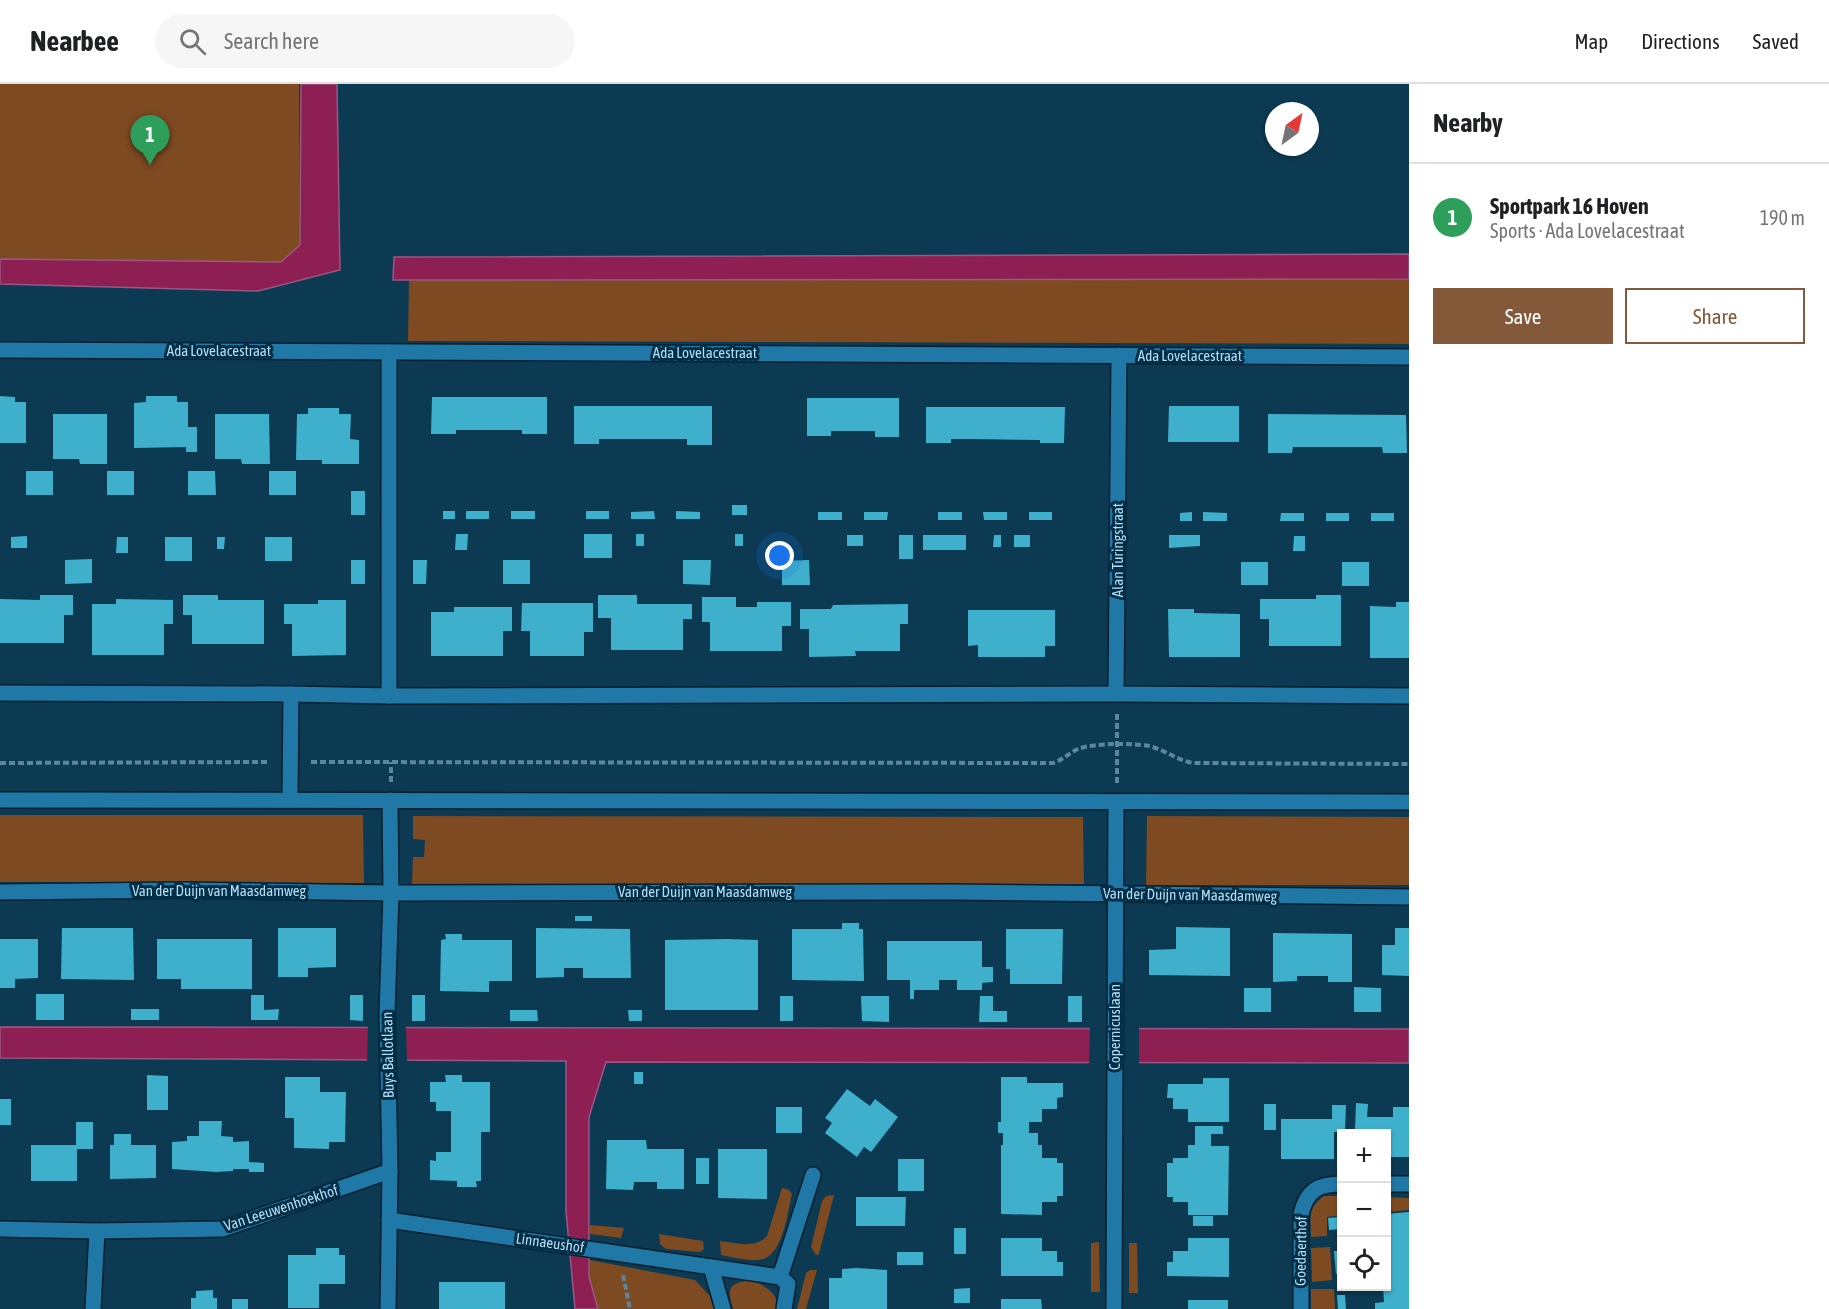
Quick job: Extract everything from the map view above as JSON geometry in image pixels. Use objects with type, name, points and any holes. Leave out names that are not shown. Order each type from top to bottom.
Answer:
[{"type":"street","name":"Ada Lovelacestraat","points":[[0,350],[1409,357]]},
{"type":"street","points":[[389,352],[389,696]]},
{"type":"street","name":"Alan Turingstraat","points":[[1116,694],[1119,355]]},
{"type":"street","points":[[0,693],[291,693],[389,696],[1116,694],[1409,696]]},
{"type":"street","points":[[290,800],[291,693]]},
{"type":"street","points":[[0,800],[1409,802]]},
{"type":"street","name":"Buys Ballotlaan","points":[[388,1309],[390,1171],[387,1014],[391,892],[390,800]]},
{"type":"street","name":"Copernicuslaan","points":[[1114,1309],[1116,802]]},
{"type":"street","name":"Van der Duijn van Maasdamweg","points":[[0,892],[183,890],[951,892],[1409,897]]},
{"type":"street","name":"Van Leeuwenhoekhof","points":[[0,1229],[97,1231],[224,1229],[390,1171]]},
{"type":"street","points":[[784,1309],[788,1284],[780,1277],[813,1175]]},
{"type":"street","name":"Goedaerthof","points":[[1300,1309],[1301,1214],[1304,1200],[1313,1190],[1337,1184]]},
{"type":"street","points":[[1391,1184],[1409,1184]]},
{"type":"street","name":"Linnaeushof","points":[[389,1220],[780,1277]]},
{"type":"street","points":[[93,1309],[97,1231]]},
{"type":"street","points":[[711,1267],[723,1309]]},
{"type":"path","points":[[1116,694],[1118,745],[1116,802]]},
{"type":"path","points":[[0,763],[1053,763],[1064,759],[1078,749],[1118,745],[1148,746],[1182,761],[1193,763],[1409,764]]},
{"type":"path","points":[[618,1254],[630,1309]]},
{"type":"shaded area","points":[[0,84],[299,84],[300,245],[281,262],[0,259]]},
{"type":"shaded area","points":[[301,84],[337,84],[340,270],[258,291],[0,284],[0,259],[281,262],[300,245]]},
{"type":"shaded area","points":[[1409,254],[1409,279],[393,280],[394,257]]},
{"type":"shaded area","points":[[1409,279],[1409,344],[408,341],[409,280]]},
{"type":"shaded area","points":[[0,815],[363,815],[364,883],[0,882]]},
{"type":"shaded area","points":[[413,816],[1083,817],[1084,884],[412,884],[413,857],[424,857],[425,840],[413,839]]},
{"type":"shaded area","points":[[1147,816],[1409,817],[1409,885],[1146,885]]},
{"type":"shaded area","points":[[0,1027],[1409,1029],[1409,1063],[606,1062],[589,1117],[589,1277],[598,1309],[575,1309],[566,1211],[566,1061],[0,1058]]},
{"type":"shaded area","points":[[782,1188],[789,1190],[792,1194],[786,1223],[773,1252],[766,1258],[758,1260],[721,1255],[720,1241],[751,1244],[767,1236]]},
{"type":"shaded area","points":[[834,1195],[819,1254],[816,1255],[811,1247],[822,1201],[826,1196]]},
{"type":"shaded area","points":[[1324,1196],[1337,1196],[1337,1216],[1327,1217],[1327,1236],[1311,1237],[1312,1209]]},
{"type":"shaded area","points":[[1391,1197],[1409,1198],[1409,1210],[1391,1212]]},
{"type":"shaded area","points":[[590,1225],[624,1228],[621,1238],[590,1234]]},
{"type":"shaded area","points":[[659,1234],[703,1241],[704,1249],[700,1252],[666,1249],[660,1244]]},
{"type":"shaded area","points":[[1099,1242],[1100,1292],[1091,1292],[1091,1243]]},
{"type":"shaded area","points":[[1129,1243],[1137,1243],[1138,1293],[1129,1293]]},
{"type":"shaded area","points":[[1330,1247],[1332,1280],[1312,1282],[1311,1248]]},
{"type":"shaded area","points":[[590,1260],[695,1280],[710,1296],[714,1309],[598,1309],[589,1277]]},
{"type":"shaded area","points":[[810,1270],[817,1270],[806,1309],[797,1309],[806,1273]]},
{"type":"shaded area","points":[[751,1280],[766,1287],[774,1295],[778,1304],[777,1309],[733,1309],[731,1288],[738,1283]]},
{"type":"shaded area","points":[[1311,1289],[1334,1289],[1335,1309],[1311,1309]]},
{"type":"pier","points":[[368,1025],[406,1026],[407,1063],[367,1063]]},
{"type":"pier","points":[[1090,1026],[1139,1026],[1139,1063],[1141,1066],[1087,1066]]},
{"type":"building","points":[[0,396],[15,397],[15,402],[26,402],[26,443],[0,443]]},
{"type":"building","points":[[146,396],[177,396],[177,402],[188,402],[188,427],[197,427],[197,452],[186,452],[186,447],[134,448],[134,403],[146,402]]},
{"type":"building","points":[[432,397],[547,397],[547,434],[522,434],[522,430],[456,430],[456,434],[431,434]]},
{"type":"building","points":[[807,398],[899,398],[899,437],[875,437],[875,431],[831,431],[831,436],[807,436]]},
{"type":"building","points":[[574,406],[712,406],[712,445],[687,445],[687,439],[599,439],[599,444],[574,444]]},
{"type":"building","points":[[1169,406],[1239,406],[1239,442],[1168,442]]},
{"type":"building","points":[[926,407],[1065,407],[1064,443],[1040,443],[1040,440],[951,439],[951,443],[926,443]]},
{"type":"building","points":[[308,408],[339,408],[339,414],[351,414],[350,439],[359,440],[359,464],[322,464],[322,460],[296,460],[297,414],[308,414]]},
{"type":"building","points":[[53,414],[107,414],[107,464],[80,464],[79,459],[53,459]]},
{"type":"building","points":[[215,414],[269,414],[270,464],[242,464],[241,459],[215,459]]},
{"type":"building","points":[[1268,414],[1406,415],[1407,453],[1383,453],[1382,447],[1293,447],[1292,453],[1268,453]]},
{"type":"building","points":[[26,471],[53,471],[53,495],[26,495]]},
{"type":"building","points":[[107,471],[134,471],[134,495],[107,495]]},
{"type":"building","points":[[188,471],[215,471],[216,495],[188,495]]},
{"type":"building","points":[[269,471],[296,471],[296,495],[269,495]]},
{"type":"building","points":[[351,491],[365,491],[365,515],[351,515]]},
{"type":"building","points":[[732,505],[747,505],[747,515],[732,515]]},
{"type":"building","points":[[443,511],[455,511],[455,519],[443,519]]},
{"type":"building","points":[[466,511],[489,511],[489,519],[466,519]]},
{"type":"building","points":[[511,511],[535,511],[535,519],[511,519]]},
{"type":"building","points":[[586,511],[609,511],[609,519],[586,519]]},
{"type":"building","points":[[654,511],[655,519],[631,519],[631,512]]},
{"type":"building","points":[[676,511],[700,512],[700,519],[676,519]]},
{"type":"building","points":[[818,512],[842,512],[842,520],[818,520]]},
{"type":"building","points":[[864,512],[888,512],[887,520],[864,520]]},
{"type":"building","points":[[938,512],[962,512],[962,520],[938,520]]},
{"type":"building","points":[[983,512],[1007,512],[1007,520],[984,520]]},
{"type":"building","points":[[1029,512],[1052,512],[1052,520],[1029,520]]},
{"type":"building","points":[[1192,512],[1192,521],[1180,521],[1180,513]]},
{"type":"building","points":[[1203,512],[1227,513],[1227,521],[1203,521]]},
{"type":"building","points":[[1281,513],[1304,513],[1304,521],[1280,521]]},
{"type":"building","points":[[1326,513],[1349,513],[1349,521],[1326,521]]},
{"type":"building","points":[[1371,513],[1394,513],[1394,521],[1371,521]]},
{"type":"building","points":[[456,534],[468,534],[467,550],[455,550]]},
{"type":"building","points":[[584,534],[612,534],[612,558],[584,558]]},
{"type":"building","points":[[636,534],[644,534],[644,546],[636,546]]},
{"type":"building","points":[[735,534],[743,534],[743,546],[735,546]]},
{"type":"building","points":[[847,535],[863,535],[863,546],[847,546]]},
{"type":"building","points":[[899,535],[913,535],[913,559],[899,559]]},
{"type":"building","points":[[923,535],[966,535],[966,550],[923,550]]},
{"type":"building","points":[[994,535],[1001,535],[1001,547],[993,547]]},
{"type":"building","points":[[1014,535],[1030,535],[1030,547],[1014,547]]},
{"type":"building","points":[[1169,535],[1200,535],[1200,546],[1169,548]]},
{"type":"building","points":[[27,536],[27,548],[11,548],[11,537]]},
{"type":"building","points":[[1294,536],[1305,536],[1305,551],[1293,551]]},
{"type":"building","points":[[117,537],[128,537],[128,553],[116,553]]},
{"type":"building","points":[[165,537],[192,537],[192,561],[165,561]]},
{"type":"building","points":[[217,537],[225,537],[224,549],[217,549]]},
{"type":"building","points":[[265,537],[292,537],[292,561],[265,561]]},
{"type":"building","points":[[92,559],[92,583],[65,584],[65,560]]},
{"type":"building","points":[[351,560],[365,560],[365,584],[351,584]]},
{"type":"building","points":[[413,560],[427,560],[426,584],[413,584]]},
{"type":"building","points":[[503,560],[530,560],[530,584],[503,584]]},
{"type":"building","points":[[683,560],[711,560],[710,585],[683,584]]},
{"type":"building","points":[[809,560],[810,585],[782,585],[782,561]]},
{"type":"building","points":[[1241,562],[1268,562],[1268,585],[1241,585]]},
{"type":"building","points":[[1342,562],[1369,562],[1369,586],[1342,586]]},
{"type":"building","points":[[40,595],[73,595],[73,615],[64,615],[64,643],[0,643],[0,599],[40,600]]},
{"type":"building","points":[[183,595],[218,595],[218,600],[264,600],[264,644],[192,644],[192,615],[183,615]]},
{"type":"building","points":[[598,595],[637,595],[637,604],[692,604],[692,619],[683,619],[683,650],[611,650],[611,618],[598,618]]},
{"type":"building","points":[[1316,595],[1341,595],[1341,646],[1269,646],[1269,619],[1260,619],[1260,599],[1316,599]]},
{"type":"building","points":[[702,597],[736,597],[736,607],[757,607],[757,602],[791,602],[791,626],[782,626],[782,651],[710,651],[710,622],[702,622]]},
{"type":"building","points":[[116,599],[173,600],[173,624],[164,624],[164,655],[92,655],[92,604],[116,604]]},
{"type":"building","points":[[318,600],[346,600],[346,655],[292,656],[292,624],[284,624],[284,604],[318,604]]},
{"type":"building","points":[[1396,602],[1409,602],[1409,658],[1370,658],[1370,606],[1396,607]]},
{"type":"building","points":[[522,603],[593,603],[593,632],[584,632],[584,656],[530,656],[530,631],[521,631]]},
{"type":"building","points":[[908,604],[908,624],[900,624],[900,651],[855,651],[856,656],[809,657],[809,629],[800,629],[800,609],[831,609],[833,605]]},
{"type":"building","points":[[454,607],[512,607],[512,631],[503,631],[503,656],[431,656],[431,612],[454,612]]},
{"type":"building","points":[[1168,609],[1194,609],[1194,613],[1240,614],[1240,657],[1169,657]]},
{"type":"building","points":[[968,610],[1055,610],[1055,646],[1045,646],[1045,657],[978,657],[978,645],[968,646]]},
{"type":"building","points":[[575,916],[592,916],[592,921],[575,921]]},
{"type":"building","points":[[842,923],[859,923],[859,929],[863,929],[864,981],[792,980],[792,929],[842,929]]},
{"type":"building","points":[[1176,927],[1230,928],[1230,976],[1149,975],[1149,950],[1176,949]]},
{"type":"building","points":[[62,928],[133,928],[134,980],[61,979]]},
{"type":"building","points":[[278,928],[336,928],[336,967],[308,968],[308,977],[278,977]]},
{"type":"building","points":[[536,928],[630,929],[631,978],[583,978],[583,968],[564,968],[564,977],[536,978]]},
{"type":"building","points":[[1395,928],[1409,928],[1409,976],[1382,975],[1382,945],[1395,945]]},
{"type":"building","points":[[1006,929],[1063,929],[1062,984],[1010,984],[1010,969],[1006,969]]},
{"type":"building","points":[[1273,933],[1352,934],[1352,982],[1328,982],[1328,976],[1297,976],[1297,981],[1273,982]]},
{"type":"building","points":[[445,934],[462,934],[462,940],[512,940],[512,981],[489,981],[489,992],[440,991],[441,940],[446,939]]},
{"type":"building","points":[[0,939],[38,939],[38,978],[15,979],[15,988],[0,988]]},
{"type":"building","points":[[157,939],[252,939],[252,989],[181,989],[181,979],[157,979]]},
{"type":"building","points":[[665,940],[758,940],[758,1010],[665,1010]]},
{"type":"building","points":[[887,941],[982,941],[982,967],[993,967],[993,982],[982,983],[982,990],[957,990],[957,980],[939,980],[939,990],[914,990],[914,999],[910,999],[910,980],[887,980]]},
{"type":"building","points":[[1354,987],[1381,988],[1381,1012],[1354,1012]]},
{"type":"building","points":[[1244,988],[1271,988],[1271,1012],[1244,1012]]},
{"type":"building","points":[[36,994],[64,994],[64,1020],[36,1020]]},
{"type":"building","points":[[251,995],[264,995],[264,1010],[279,1009],[278,1020],[251,1020]]},
{"type":"building","points":[[350,995],[363,995],[363,1021],[350,1020]]},
{"type":"building","points":[[412,995],[425,995],[425,1021],[412,1021]]},
{"type":"building","points":[[780,996],[793,996],[793,1021],[780,1021]]},
{"type":"building","points":[[861,996],[889,996],[889,1022],[862,1021]]},
{"type":"building","points":[[980,996],[993,996],[993,1011],[1007,1011],[1007,1022],[979,1022]]},
{"type":"building","points":[[1068,996],[1082,996],[1082,1022],[1068,1022]]},
{"type":"building","points":[[131,1009],[159,1009],[159,1020],[131,1020]]},
{"type":"building","points":[[510,1010],[537,1010],[538,1021],[510,1021]]},
{"type":"building","points":[[628,1010],[642,1010],[642,1021],[629,1021]]},
{"type":"building","points":[[634,1072],[643,1072],[643,1084],[634,1084]]},
{"type":"building","points":[[147,1075],[168,1076],[168,1110],[147,1110]]},
{"type":"building","points":[[445,1075],[462,1075],[462,1082],[490,1082],[490,1132],[481,1132],[481,1181],[476,1181],[477,1187],[457,1187],[457,1181],[430,1180],[430,1160],[436,1161],[436,1152],[451,1152],[451,1111],[436,1111],[436,1102],[430,1102],[430,1082],[446,1082]]},
{"type":"building","points":[[285,1077],[320,1077],[320,1092],[346,1092],[345,1142],[329,1142],[329,1149],[294,1148],[294,1118],[285,1118]]},
{"type":"building","points":[[1001,1077],[1027,1077],[1027,1083],[1063,1083],[1063,1097],[1057,1098],[1057,1109],[1042,1109],[1042,1122],[1029,1122],[1029,1133],[1038,1133],[1038,1145],[1042,1145],[1042,1158],[1057,1158],[1057,1163],[1063,1163],[1063,1196],[1057,1196],[1057,1202],[1042,1202],[1042,1215],[1001,1214],[1003,1133],[998,1133],[998,1122],[1001,1122]]},
{"type":"building","points":[[1203,1078],[1229,1078],[1229,1122],[1188,1122],[1188,1109],[1173,1109],[1173,1098],[1167,1098],[1168,1084],[1203,1084]]},
{"type":"building","points":[[847,1089],[870,1106],[875,1099],[898,1117],[871,1152],[864,1147],[857,1157],[825,1133],[832,1123],[825,1118]]},
{"type":"building","points":[[0,1099],[11,1099],[11,1125],[0,1125]]},
{"type":"building","points":[[1356,1103],[1368,1104],[1367,1117],[1393,1117],[1393,1107],[1409,1107],[1409,1157],[1391,1157],[1391,1129],[1355,1129]]},
{"type":"building","points":[[1264,1104],[1276,1104],[1276,1130],[1264,1130]]},
{"type":"building","points":[[1332,1105],[1346,1105],[1345,1129],[1337,1129],[1337,1132],[1334,1132],[1334,1159],[1281,1159],[1281,1119],[1332,1119]]},
{"type":"building","points":[[776,1107],[802,1107],[802,1133],[776,1133]]},
{"type":"building","points":[[199,1121],[222,1121],[221,1136],[233,1137],[233,1142],[249,1141],[249,1162],[264,1163],[264,1172],[249,1172],[249,1169],[216,1172],[172,1169],[172,1142],[187,1141],[187,1136],[199,1136]]},
{"type":"building","points":[[76,1122],[93,1122],[93,1149],[77,1149],[77,1181],[31,1181],[31,1145],[76,1145]]},
{"type":"building","points":[[1195,1126],[1223,1126],[1223,1134],[1211,1134],[1211,1146],[1229,1146],[1228,1215],[1188,1215],[1188,1202],[1173,1202],[1173,1197],[1167,1197],[1167,1163],[1173,1163],[1173,1158],[1188,1158],[1188,1145],[1195,1145]]},
{"type":"building","points":[[114,1134],[131,1134],[131,1145],[156,1145],[156,1178],[110,1179],[110,1145],[114,1145]]},
{"type":"building","points":[[607,1140],[646,1140],[647,1149],[684,1149],[684,1189],[657,1189],[657,1182],[634,1182],[633,1190],[606,1189]]},
{"type":"building","points":[[718,1149],[767,1149],[767,1199],[718,1198]]},
{"type":"building","points":[[696,1158],[709,1158],[709,1184],[696,1184]]},
{"type":"building","points":[[898,1159],[924,1159],[924,1191],[898,1191]]},
{"type":"building","points":[[856,1197],[906,1197],[905,1226],[856,1226]]},
{"type":"building","points":[[1409,1212],[1409,1309],[1375,1309],[1375,1303],[1384,1302],[1383,1291],[1391,1291],[1391,1214]]},
{"type":"building","points":[[1193,1216],[1213,1216],[1213,1226],[1193,1226]]},
{"type":"building","points":[[1337,1217],[1337,1229],[1329,1230],[1328,1218]]},
{"type":"building","points":[[954,1228],[966,1228],[966,1254],[954,1254]]},
{"type":"building","points":[[1001,1238],[1042,1238],[1042,1251],[1057,1251],[1057,1262],[1063,1262],[1063,1276],[1001,1276]]},
{"type":"building","points":[[1188,1238],[1229,1238],[1229,1277],[1167,1276],[1167,1262],[1173,1262],[1173,1251],[1188,1251]]},
{"type":"building","points":[[316,1248],[339,1248],[339,1255],[345,1255],[345,1284],[319,1284],[319,1308],[288,1308],[288,1255],[316,1255]]},
{"type":"building","points":[[1334,1251],[1337,1251],[1336,1274]]},
{"type":"building","points":[[897,1252],[923,1252],[923,1265],[897,1265]]},
{"type":"building","points":[[842,1269],[887,1270],[887,1309],[829,1309],[829,1278],[842,1278]]},
{"type":"building","points":[[439,1282],[505,1282],[505,1309],[439,1309]]},
{"type":"building","points":[[970,1288],[970,1303],[954,1303],[954,1289]]},
{"type":"building","points":[[213,1290],[213,1298],[217,1298],[217,1309],[191,1309],[191,1298],[196,1298],[196,1291]]},
{"type":"building","points":[[1337,1295],[1345,1295],[1346,1309],[1338,1309]]},
{"type":"building","points":[[232,1299],[248,1299],[248,1309],[232,1309]]},
{"type":"building","points":[[1001,1299],[1041,1299],[1042,1309],[1001,1309]]},
{"type":"building","points":[[1188,1300],[1228,1300],[1228,1309],[1188,1309]]},
{"type":"place","name":"Sportpark 16 Hoven","points":[[150,165]]}]
